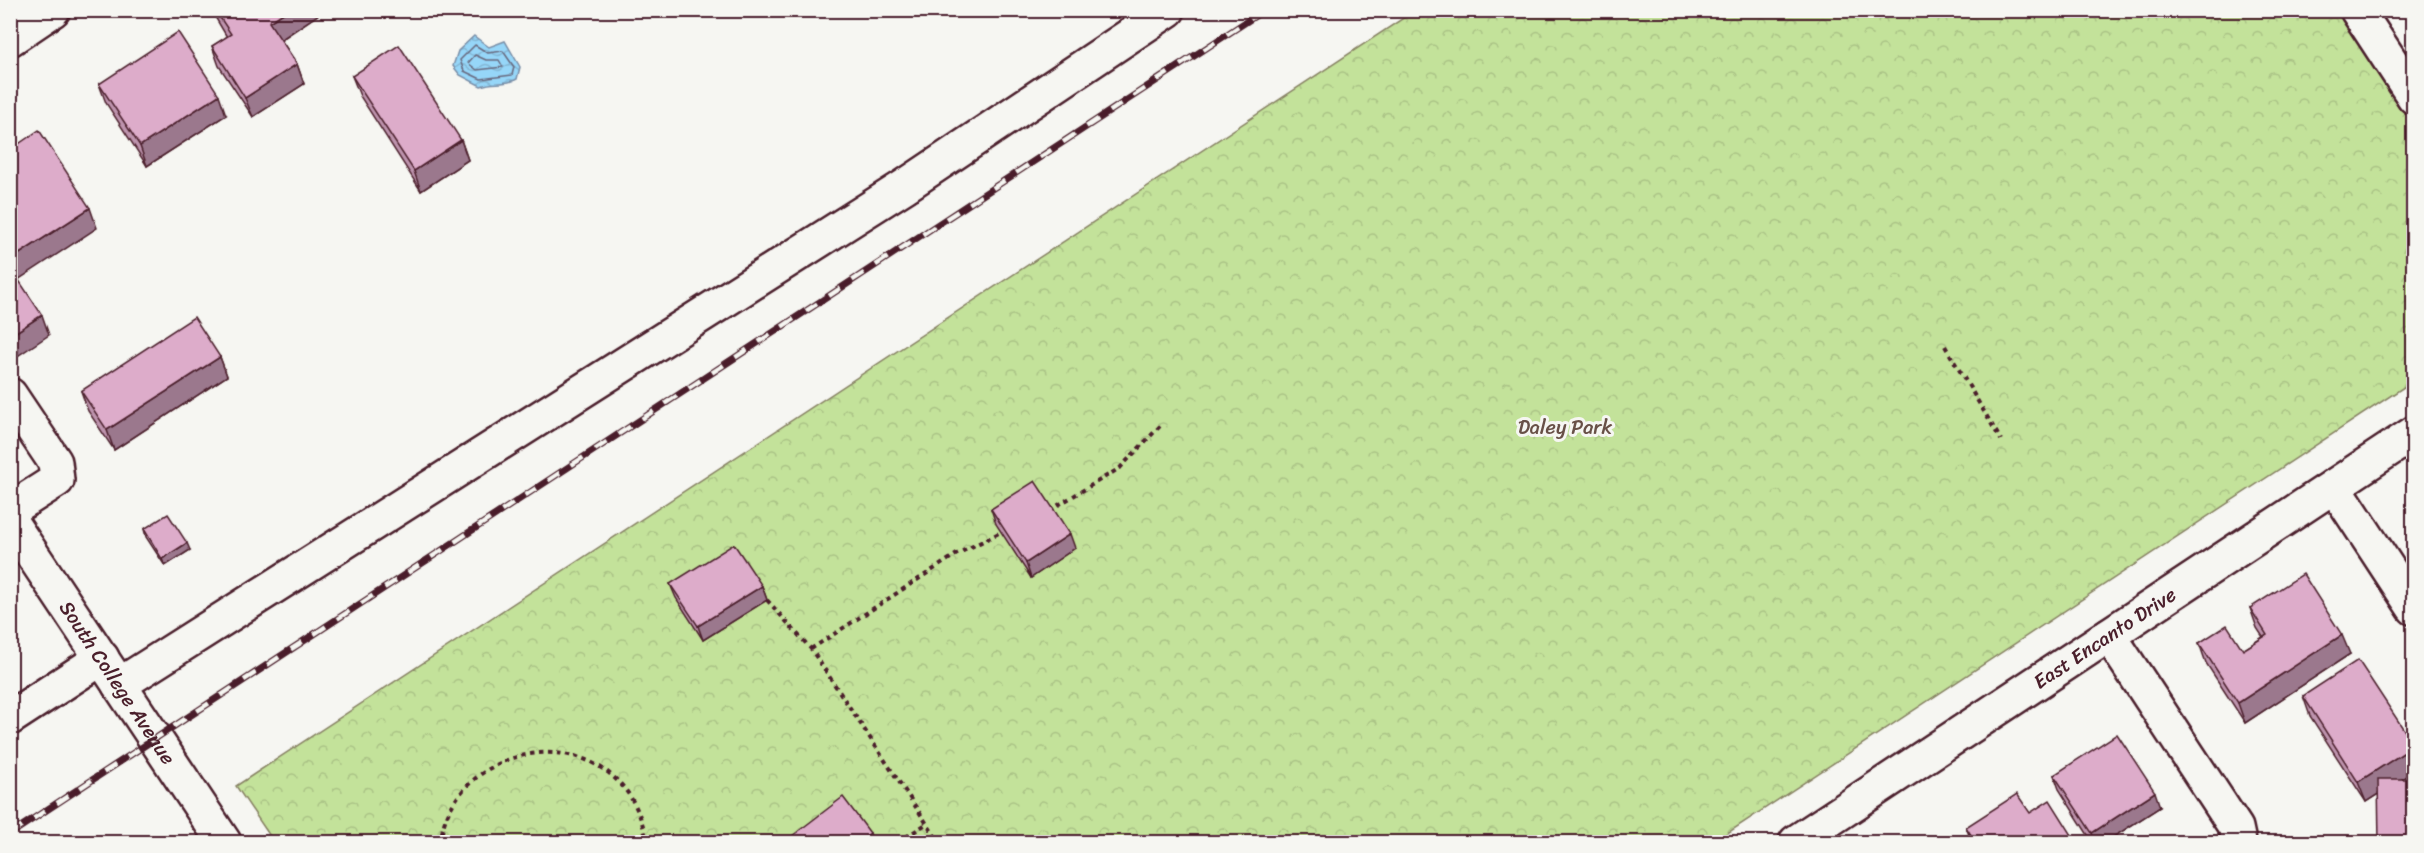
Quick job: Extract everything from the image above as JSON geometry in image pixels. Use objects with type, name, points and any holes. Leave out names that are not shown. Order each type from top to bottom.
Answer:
[{"type":"street","points":[[10,39],[52,10]]},
{"type":"street","points":[[119,685],[904,186],[1168,10]]},
{"type":"street","points":[[2356,10],[2414,97]]},
{"type":"street","points":[[10,395],[55,462],[57,480],[10,510]]},
{"type":"street","name":"East Encanto Drive","points":[[1796,843],[2414,433]]},
{"type":"street","points":[[2334,486],[2414,608]]},
{"type":"street","name":"South College Avenue","points":[[10,521],[224,843]]},
{"type":"street","points":[[2109,635],[2236,828],[2239,843]]},
{"type":"street","points":[[10,718],[102,658]]},
{"type":"path","points":[[1945,346],[2001,440]]},
{"type":"path","points":[[1050,510],[1120,468],[1162,424]]},
{"type":"path","points":[[811,650],[957,554],[1002,532]]},
{"type":"path","points":[[767,600],[811,650],[939,843]]},
{"type":"path","points":[[440,843],[446,816],[464,788],[489,766],[523,753],[560,753],[595,764],[623,787],[642,818],[647,843]]},
{"type":"path","points":[[897,843],[926,824]]},
{"type":"green space","name":"Daley Park","points":[[1414,11],[2374,11],[2413,72],[2413,381],[1714,842],[274,842],[236,786]]},
{"type":"water","points":[[474,36],[489,47],[505,41],[520,67],[517,79],[481,86],[460,75],[453,66],[458,51]]},
{"type":"building","points":[[215,10],[288,10],[269,22],[297,64],[245,98],[212,46],[231,34]]},
{"type":"building","points":[[178,32],[219,95],[140,146],[99,84]]},
{"type":"building","points":[[399,45],[461,140],[414,171],[352,76]]},
{"type":"building","points":[[39,130],[90,208],[10,260],[10,150]]},
{"type":"building","points":[[10,267],[42,315],[10,336]]},
{"type":"building","points":[[194,317],[220,357],[107,430],[81,391]]},
{"type":"building","points":[[1035,481],[1070,534],[1026,563],[991,509]]},
{"type":"building","points":[[168,514],[187,543],[162,559],[144,529]]},
{"type":"building","points":[[734,544],[762,586],[698,626],[670,584]]},
{"type":"building","points":[[2303,574],[2342,635],[2238,703],[2199,643],[2227,625],[2243,650],[2267,635],[2250,608]]},
{"type":"building","points":[[2358,660],[2414,746],[2358,782],[2303,696]]},
{"type":"building","points":[[2117,734],[2155,792],[2092,833],[2054,775]]},
{"type":"building","points":[[2378,779],[2414,779],[2414,843],[2379,843]]},
{"type":"building","points":[[2017,794],[2030,813],[2050,800],[2077,843],[1976,843],[1966,827]]},
{"type":"building","points":[[843,797],[870,833],[858,843],[783,843]]},
{"type":"railway","points":[[10,834],[1264,10]]}]
